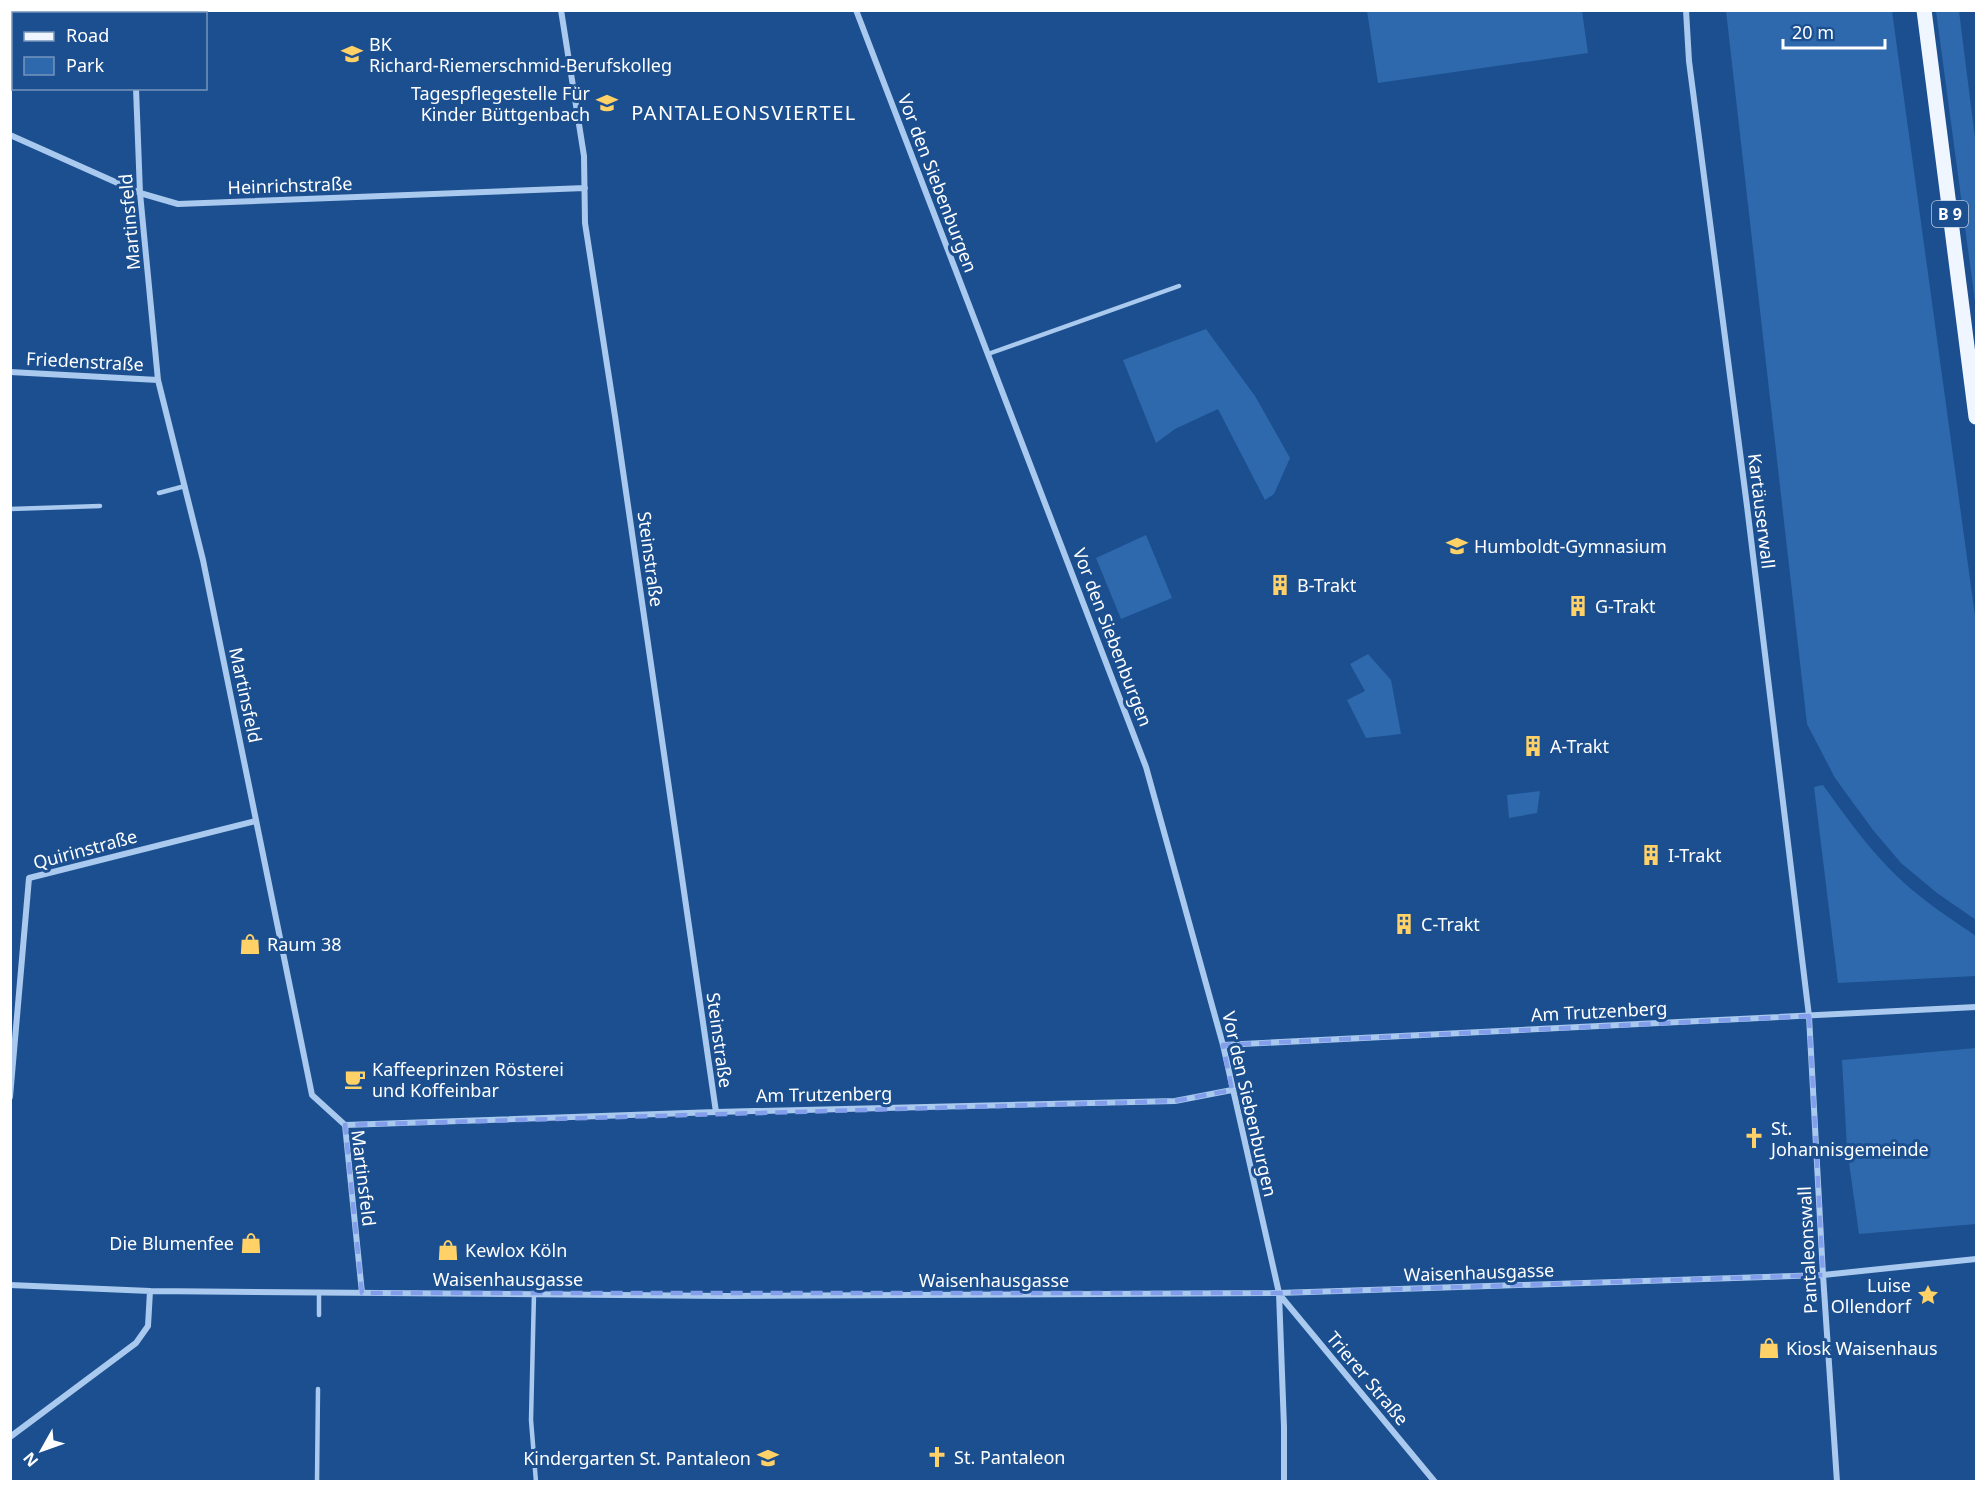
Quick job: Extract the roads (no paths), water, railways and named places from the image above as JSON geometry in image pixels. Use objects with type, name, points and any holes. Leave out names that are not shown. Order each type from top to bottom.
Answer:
[{"type":"main road","name":"B 9","points":[[1924,10],[1977,417]]},
{"type":"street","name":"Steinstraße","points":[[561,10],[584,156],[585,223],[716,1112]]},
{"type":"street","name":"Vor den Siebenburgen","points":[[856,10],[1146,767],[1223,1045],[1279,1293],[1284,1482]]},
{"type":"street","name":"Kartäuserwall","points":[[1686,10],[1689,61],[1809,1016]]},
{"type":"street","name":"Martinsfeld","points":[[136,90],[140,193],[159,380],[203,560],[312,1095],[345,1125],[362,1293]]},
{"type":"street","name":"Heinrichstraße","points":[[10,135],[140,193],[178,204],[585,189]]},
{"type":"street","name":"Friedenstraße","points":[[10,372],[159,380]]},
{"type":"street","name":"Quirinstraße","points":[[10,1097],[29,878],[256,821]]},
{"type":"street","name":"Am Trutzenberg","points":[[1223,1045],[1977,1008]]},
{"type":"street","name":"Pantaleonswall","points":[[1809,1016],[1837,1482]]},
{"type":"street","name":"Am Trutzenberg","points":[[345,1125],[716,1112],[1174,1101],[1232,1090]]},
{"type":"street","name":"Waisenhausgasse","points":[[10,1285],[150,1291],[739,1296],[1279,1293],[1823,1275],[1977,1259]]},
{"type":"street","points":[[10,1437],[136,1343],[148,1326],[150,1291]]},
{"type":"street","name":"Trierer Straße","points":[[1279,1293],[1435,1482]]},
{"type":"lane","points":[[988,354],[1179,286]]},
{"type":"lane","points":[[159,493],[185,486]]},
{"type":"lane","points":[[10,509],[100,506]]},
{"type":"lane","points":[[319,1292],[319,1315]]},
{"type":"lane","points":[[534,1293],[531,1420],[536,1482]]},
{"type":"lane","points":[[317,1482],[318,1389]]},
{"type":"place","name":"BK Richard-Riemerschmid-Berufskolleg","points":[[352,54]]},
{"type":"place","name":"Tagespflegestelle Für Kinder Büttgenbach","points":[[607,103]]},
{"type":"place","name":"Humboldt-Gymnasium","points":[[1457,546]]},
{"type":"place","name":"B-Trakt","points":[[1280,585]]},
{"type":"place","name":"G-Trakt","points":[[1578,606]]},
{"type":"place","name":"A-Trakt","points":[[1533,746]]},
{"type":"place","name":"I-Trakt","points":[[1651,855]]},
{"type":"place","name":"C-Trakt","points":[[1404,924]]},
{"type":"place","name":"Raum 38","points":[[250,944]]},
{"type":"place","name":"Kaffeeprinzen Rösterei und Koffeinbar","points":[[355,1079]]},
{"type":"place","name":"St. Johannisgemeinde","points":[[1754,1138]]},
{"type":"place","name":"Die Blumenfee","points":[[251,1243]]},
{"type":"place","name":"Kewlox Köln","points":[[448,1250]]},
{"type":"place","name":"Luise Ollendorf","points":[[1928,1295]]},
{"type":"place","name":"Kiosk Waisenhaus","points":[[1769,1348]]},
{"type":"place","name":"St. Pantaleon","points":[[937,1457]]},
{"type":"place","name":"Kindergarten St. Pantaleon","points":[[768,1458]]},
{"type":"district","name":"PANTALEONSVIERTEL","points":[[744,112]]}]
